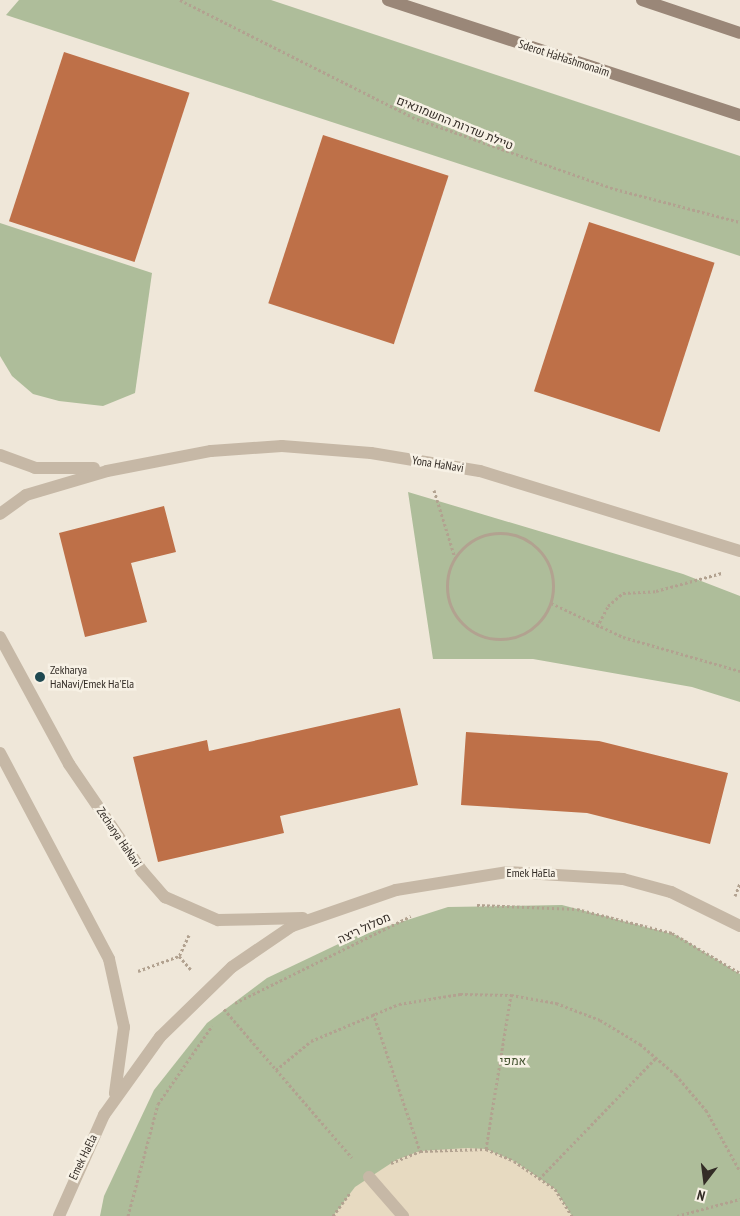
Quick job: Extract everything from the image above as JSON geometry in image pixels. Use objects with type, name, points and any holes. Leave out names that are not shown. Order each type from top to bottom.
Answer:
[{"type":"main road","name":"Sderot HaHashmonaim","points":[[388,0],[740,115]]},
{"type":"main road","points":[[642,0],[740,33]]},
{"type":"street","name":"Yona HaNavi","points":[[0,514],[35,492],[127,467],[211,451],[282,446],[424,461],[490,473],[740,551]]},
{"type":"street","name":"Yona HaNavi","points":[[0,454],[35,468],[127,467]]},
{"type":"street","name":"Zecharya HaNavi","points":[[0,636],[69,764],[142,871],[165,897],[199,914],[254,922],[318,917]]},
{"type":"street","points":[[0,753],[92,926],[114,979],[124,1027],[113,1101]]},
{"type":"street","name":"Emek HaEla","points":[[318,917],[396,890],[450,878],[507,872],[569,872],[623,879],[670,892],[740,926]]},
{"type":"street","points":[[113,1101],[160,1037],[206,989],[278,934],[318,917]]},
{"type":"street","name":"Emek HaEla","points":[[58,1216],[84,1153],[113,1101]]},
{"type":"street","points":[[369,1178],[403,1216]]},
{"type":"path","name":"טיילת שדרות החשמונאים","points":[[180,0],[418,119],[615,189],[740,222]]},
{"type":"path","points":[[424,461],[455,558],[448,594],[453,611],[474,633],[501,639],[527,632],[541,621],[551,603],[550,566],[529,542],[494,534],[476,540],[455,558]]},
{"type":"path","points":[[597,626],[608,606],[623,593],[656,591],[731,571]]},
{"type":"path","points":[[551,603],[597,626],[740,671]]},
{"type":"path","points":[[467,905],[577,909],[672,933],[740,973]]},
{"type":"path","name":"מסלול ריצה","points":[[128,1216],[158,1104],[223,1008],[420,912]]},
{"type":"path","points":[[114,979],[179,956],[199,914]]},
{"type":"path","points":[[179,956],[206,989]]},
{"type":"path","points":[[276,1070],[311,1041],[373,1013],[460,994],[511,995],[556,1003],[600,1020],[656,1058],[706,1110],[740,1171]]},
{"type":"path","points":[[486,1149],[511,995]]},
{"type":"path","points":[[223,1008],[369,1178]]},
{"type":"path","points":[[373,1013],[420,1151]]},
{"type":"path","points":[[539,1179],[656,1058]]},
{"type":"path","points":[[333,1216],[354,1187],[396,1160],[420,1151],[486,1149],[555,1190],[572,1216]]},
{"type":"path","points":[[677,1216],[740,1199]]},
{"type":"green space","points":[[19,0],[271,0],[740,156],[740,256],[6,15]]},
{"type":"green space","points":[[0,223],[152,273],[135,393],[103,406],[59,401],[33,394],[12,376],[0,356]]},
{"type":"green space","points":[[408,492],[683,574],[740,596],[740,702],[692,687],[533,659],[433,659]]},
{"type":"green space","name":"אמפי","points":[[562,905],[676,935],[740,974],[740,1216],[100,1216],[104,1196],[154,1090],[207,1023],[267,978],[351,938],[448,907]]},
{"type":"shaded area","points":[[467,1148],[486,1149],[514,1161],[555,1189],[572,1216],[333,1216],[355,1187],[396,1160],[420,1151]]},
{"type":"building","points":[[64,52],[190,93],[135,262],[9,221]]},
{"type":"building","points":[[323,135],[449,176],[394,344],[268,303]]},
{"type":"building","points":[[589,222],[715,263],[660,432],[534,391]]},
{"type":"building","points":[[164,506],[176,552],[131,563],[147,622],[85,637],[59,533]]},
{"type":"building","points":[[400,708],[418,785],[280,816],[284,833],[158,862],[133,757],[207,740],[209,751]]},
{"type":"building","points":[[466,732],[599,741],[728,773],[710,844],[587,813],[461,805]]},
{"type":"place","name":"Zekharya HaNavi/Emek Ha'Ela","points":[[40,677]]}]
